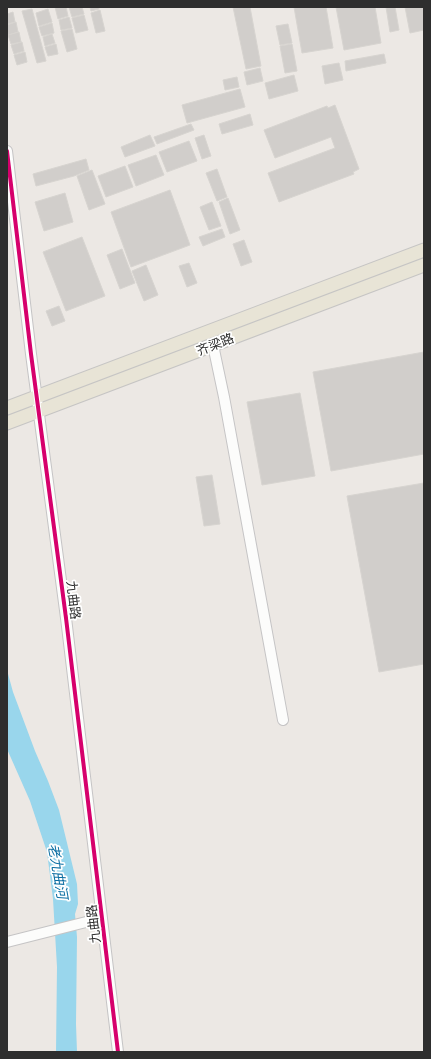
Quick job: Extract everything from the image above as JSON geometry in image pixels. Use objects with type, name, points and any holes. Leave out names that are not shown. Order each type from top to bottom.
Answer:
[{"type":"main road","name":"齐梁路","points":[[7,408],[424,250]]},
{"type":"main road","name":"齐梁路","points":[[7,423],[424,265]]},
{"type":"street","name":"九曲路","points":[[7,151],[36,397],[66,618],[118,1052]]},
{"type":"street","points":[[213,345],[224,397],[283,720]]},
{"type":"street","points":[[7,942],[102,918]]},
{"type":"water","name":"老九曲河","points":[[7,670],[13,692],[59,810],[77,884],[78,904],[75,914],[77,937],[77,1052],[56,1052],[57,967],[53,899],[47,852],[30,801],[7,749]]},
{"type":"building","points":[[55,7],[66,7],[68,16],[58,19]]},
{"type":"building","points":[[69,7],[82,7],[84,14],[72,17]]},
{"type":"building","points":[[90,7],[99,7],[99,9],[91,11]]},
{"type":"building","points":[[233,7],[250,7],[261,66],[246,69]]},
{"type":"building","points":[[294,7],[326,7],[333,48],[302,53]]},
{"type":"building","points":[[336,7],[375,7],[381,43],[344,50]]},
{"type":"building","points":[[386,7],[395,7],[399,30],[390,32]]},
{"type":"building","points":[[405,7],[424,7],[424,30],[410,33]]},
{"type":"building","points":[[32,9],[46,61],[37,63],[22,11]]},
{"type":"building","points":[[48,9],[52,22],[39,26],[36,13]]},
{"type":"building","points":[[100,10],[105,31],[96,33],[91,13]]},
{"type":"building","points":[[13,12],[15,22],[7,24],[7,14]]},
{"type":"building","points":[[84,15],[88,30],[76,33],[72,18]]},
{"type":"building","points":[[69,17],[72,28],[61,30],[59,20]]},
{"type":"building","points":[[16,22],[18,32],[8,35],[7,25]]},
{"type":"building","points":[[52,23],[54,33],[42,36],[39,27]]},
{"type":"building","points":[[288,24],[292,43],[280,45],[276,26]]},
{"type":"building","points":[[72,29],[77,49],[67,52],[61,31]]},
{"type":"building","points":[[19,32],[21,42],[11,44],[8,35]]},
{"type":"building","points":[[52,34],[55,43],[45,46],[43,37]]},
{"type":"building","points":[[22,42],[24,51],[14,54],[11,45]]},
{"type":"building","points":[[56,44],[58,54],[48,56],[45,47]]},
{"type":"building","points":[[292,44],[297,71],[285,73],[280,46]]},
{"type":"building","points":[[25,52],[27,62],[17,65],[14,55]]},
{"type":"building","points":[[384,54],[386,63],[346,71],[345,61]]},
{"type":"building","points":[[339,63],[343,80],[325,84],[322,66]]},
{"type":"building","points":[[260,68],[263,81],[247,85],[244,72]]},
{"type":"building","points":[[294,75],[298,91],[269,99],[265,83]]},
{"type":"building","points":[[237,77],[239,87],[225,90],[223,80]]},
{"type":"building","points":[[240,89],[245,107],[187,123],[182,105]]},
{"type":"building","points":[[335,105],[359,169],[353,172],[354,174],[279,202],[268,173],[335,148],[331,137],[275,158],[264,130],[327,106],[328,108]]},
{"type":"building","points":[[250,114],[253,125],[222,134],[219,124]]},
{"type":"building","points":[[191,124],[194,130],[157,144],[154,137]]},
{"type":"building","points":[[150,135],[155,146],[125,157],[121,147]]},
{"type":"building","points":[[204,135],[211,156],[202,159],[195,138]]},
{"type":"building","points":[[189,141],[197,161],[167,172],[159,152]]},
{"type":"building","points":[[156,155],[164,175],[136,186],[128,165]]},
{"type":"building","points":[[86,159],[89,170],[74,176],[36,186],[33,174]]},
{"type":"building","points":[[125,166],[133,187],[106,197],[98,176]]},
{"type":"building","points":[[217,169],[227,197],[217,201],[206,173]]},
{"type":"building","points":[[92,170],[105,204],[89,210],[77,176]]},
{"type":"building","points":[[170,190],[190,245],[131,267],[111,212]]},
{"type":"building","points":[[65,193],[73,222],[44,231],[35,202]]},
{"type":"building","points":[[228,198],[240,230],[230,234],[219,202]]},
{"type":"building","points":[[212,202],[221,226],[209,230],[200,207]]},
{"type":"building","points":[[222,229],[225,237],[203,246],[199,237]]},
{"type":"building","points":[[82,237],[105,296],[66,311],[43,252]]},
{"type":"building","points":[[244,240],[252,262],[241,266],[233,244]]},
{"type":"building","points":[[122,249],[135,283],[120,289],[107,255]]},
{"type":"building","points":[[189,263],[197,283],[187,287],[179,266]]},
{"type":"building","points":[[146,265],[158,295],[144,301],[132,271]]},
{"type":"building","points":[[59,306],[65,321],[52,326],[46,311]]},
{"type":"building","points":[[424,352],[424,454],[331,471],[313,372]]},
{"type":"building","points":[[300,393],[315,476],[262,485],[247,402]]},
{"type":"building","points":[[212,475],[220,524],[204,526],[196,477]]},
{"type":"building","points":[[424,483],[424,664],[379,672],[347,496]]},
{"type":"cycle path","points":[[7,151],[31,354],[66,618],[118,1052]]}]
